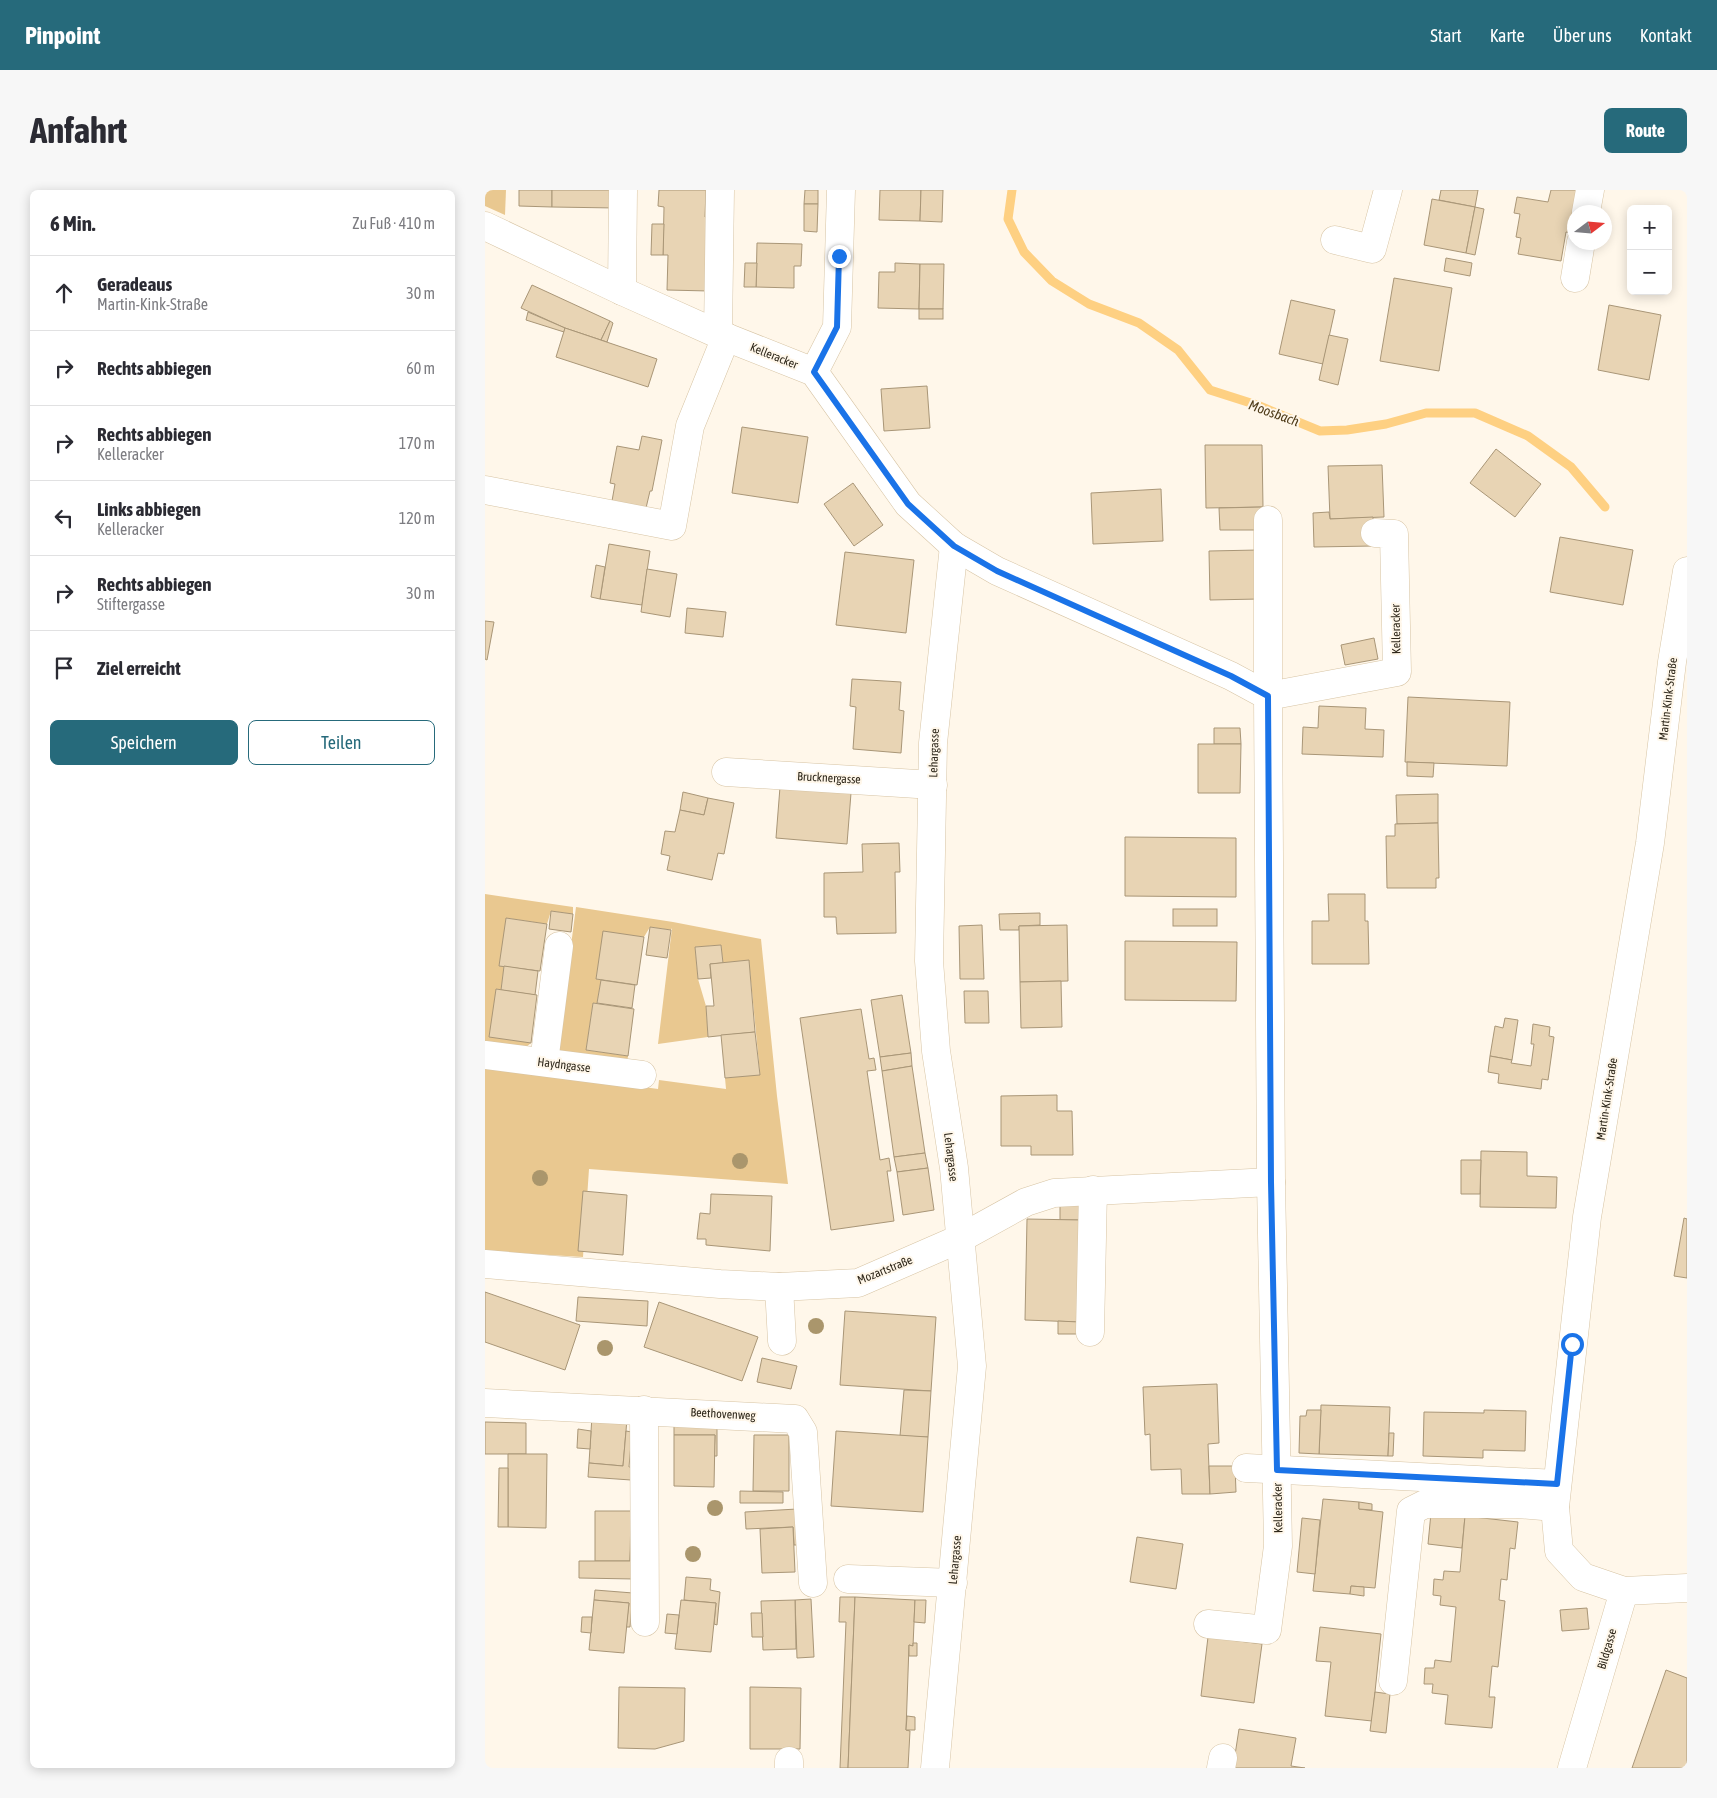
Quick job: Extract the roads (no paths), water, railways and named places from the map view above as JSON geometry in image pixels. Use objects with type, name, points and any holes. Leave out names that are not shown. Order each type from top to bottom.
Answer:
[{"type":"street","points":[[622,291],[623,190]]},
{"type":"street","points":[[485,490],[672,526],[690,426],[722,335],[720,190]]},
{"type":"street","points":[[814,372],[837,327],[841,190]]},
{"type":"street","points":[[1335,240],[1372,249],[1388,190]]},
{"type":"street","points":[[1587,205],[1590,190]]},
{"type":"street","name":"Kelleracker","points":[[485,226],[622,291],[722,335],[814,372],[908,504],[954,546],[997,571],[1231,676],[1268,696],[1397,672],[1394,534],[1375,533]]},
{"type":"street","points":[[1575,278],[1580,250]]},
{"type":"street","name":"Kelleracker","points":[[1208,1624],[1267,1630],[1278,1546],[1271,1182],[1268,520]]},
{"type":"street","name":"Lehargasse","points":[[935,1768],[972,1366],[959,1240],[954,1168],[936,1051],[929,961],[933,744],[954,546]]},
{"type":"street","name":"Martin-Kink-Straße","points":[[1624,1591],[1583,1577],[1559,1551],[1556,1495],[1587,1217],[1650,843],[1673,662],[1687,571]]},
{"type":"street","name":"Brucknergasse","points":[[725,772],[933,785]]},
{"type":"street","points":[[544,1062],[559,946]]},
{"type":"street","name":"Haydngasse","points":[[485,1055],[643,1075]]},
{"type":"street","name":"Mozartstraße","points":[[485,1264],[720,1284],[779,1287],[858,1283],[959,1240],[1026,1202],[1054,1193],[1271,1182]]},
{"type":"street","points":[[1090,1332],[1093,1190]]},
{"type":"street","points":[[779,1287],[782,1341]]},
{"type":"street","name":"Beethovenweg","points":[[485,1402],[795,1419],[803,1432],[813,1583]]},
{"type":"street","points":[[644,1410],[645,1622]]},
{"type":"street","points":[[1246,1468],[1556,1495]]},
{"type":"street","points":[[1393,1681],[1411,1511],[1425,1504],[1517,1504],[1556,1495]]},
{"type":"street","points":[[848,1578],[953,1583]]},
{"type":"street","points":[[1624,1591],[1687,1588]]},
{"type":"street","name":"Bildgasse","points":[[1572,1768],[1624,1591]]},
{"type":"waterway","name":"Moosbach","points":[[1012,190],[1008,219],[1024,252],[1052,281],[1089,304],[1139,323],[1178,350],[1210,390],[1257,405],[1320,431],[1347,430],[1386,424],[1426,413],[1475,413],[1528,436],[1571,467],[1605,507]]}]
